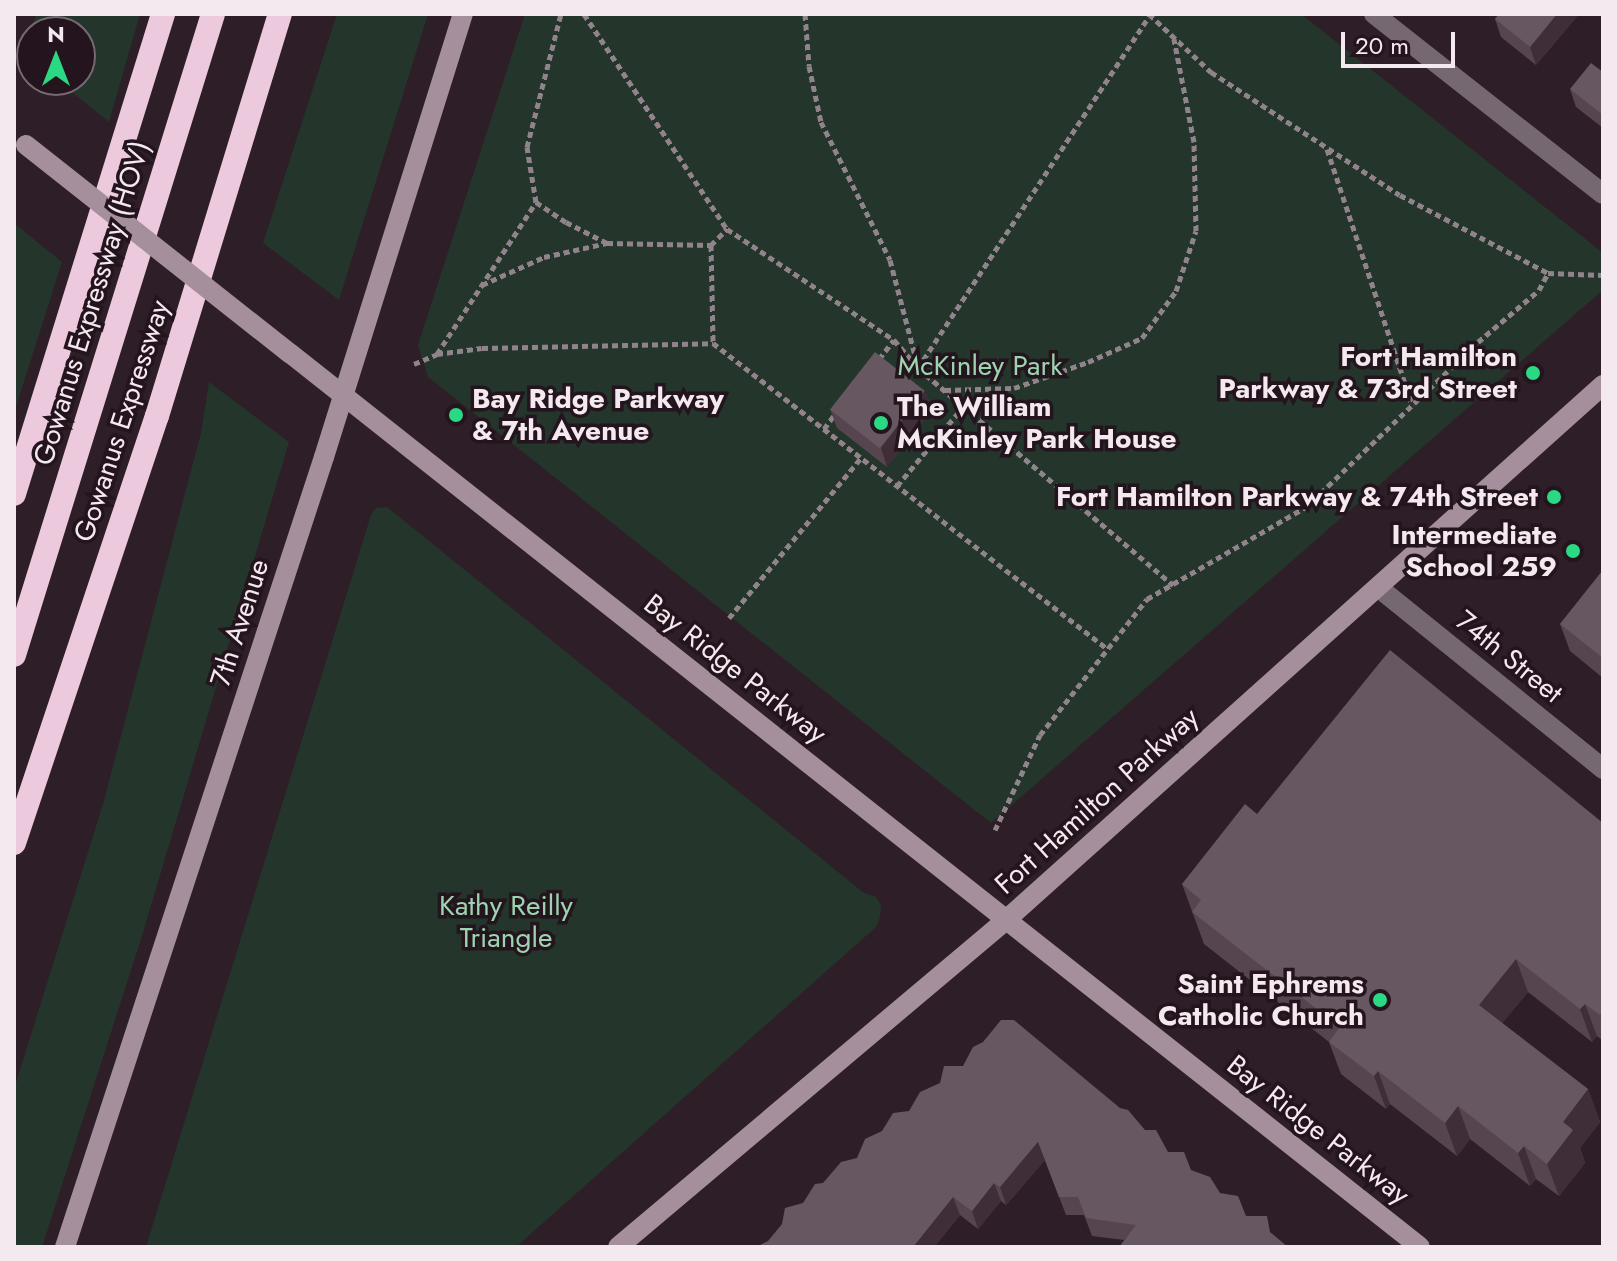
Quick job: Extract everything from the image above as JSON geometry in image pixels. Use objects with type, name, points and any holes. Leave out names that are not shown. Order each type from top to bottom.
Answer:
[{"type":"highway","points":[[14,494],[163,14]]},
{"type":"highway","name":"Gowanus Expressway (HOV)","points":[[14,655],[213,14]]},
{"type":"highway","name":"Gowanus Expressway","points":[[14,843],[157,416],[280,14]]},
{"type":"main road","name":"7th Avenue","points":[[65,1247],[344,396],[463,14]]},
{"type":"main road","name":"Bay Ridge Parkway","points":[[20,140],[1420,1247]]},
{"type":"main road","name":"Fort Hamilton Parkway","points":[[629,1244],[1006,920],[1603,385]]},
{"type":"street","points":[[1374,14],[1603,194]]},
{"type":"street","name":"74th Street","points":[[1379,588],[1603,769]]},
{"type":"path","points":[[437,354],[536,202],[527,147],[561,14]]},
{"type":"path","points":[[584,14],[727,229],[894,340],[918,368],[1173,585]]},
{"type":"path","points":[[805,14],[809,66],[821,122],[890,260],[918,368]]},
{"type":"path","points":[[918,368],[1149,14],[1211,72],[1400,195],[1548,273],[1603,275]]},
{"type":"path","points":[[944,390],[1014,388],[1088,362],[1142,338],[1176,291],[1196,231],[1194,142],[1174,38]]},
{"type":"path","points":[[1326,148],[1412,405]]},
{"type":"path","points":[[536,202],[607,243]]},
{"type":"path","points":[[482,285],[544,257],[607,243],[711,245],[727,229]]},
{"type":"path","points":[[711,245],[713,343]]},
{"type":"path","points":[[995,830],[1040,735],[1147,599],[1306,507],[1539,290],[1548,273]]},
{"type":"path","points":[[876,362],[894,340]]},
{"type":"path","points":[[414,364],[437,354],[482,348],[713,343],[1107,649]]},
{"type":"path","points":[[897,486],[964,406]]},
{"type":"path","points":[[824,429],[841,407]]},
{"type":"path","points":[[729,618],[861,457]]},
{"type":"green space","points":[[140,14],[109,122],[77,96],[96,96],[96,16],[35,16]]},
{"type":"green space","points":[[337,14],[428,14],[339,300],[263,243]]},
{"type":"green space","name":"McKinley Park","points":[[525,14],[1301,14],[1603,253],[1603,290],[991,823],[428,377],[418,345]]},
{"type":"green space","points":[[14,223],[62,262],[14,413]]},
{"type":"green space","points":[[209,382],[289,442],[141,939],[42,1247],[14,1247],[14,1089],[103,804],[201,433]]},
{"type":"green space","name":"Kathy Reilly Triangle","points":[[387,507],[864,893],[876,897],[881,905],[880,917],[876,927],[516,1247],[146,1247],[371,515],[376,508]]},
{"type":"building","points":[[1499,14],[1557,14],[1530,47],[1495,19]]},
{"type":"building","points":[[1591,63],[1603,72],[1603,115],[1570,89]]},
{"type":"building","name":"The William McKinley Park House","points":[[875,352],[925,391],[880,448],[830,410]]},
{"type":"building","points":[[1603,570],[1603,658],[1560,624]]},
{"type":"building","points":[[1390,650],[1603,823],[1603,1011],[1600,1015],[1585,1004],[1580,1009],[1516,959],[1479,1005],[1588,1089],[1563,1122],[1573,1130],[1547,1164],[1524,1146],[1518,1153],[1458,1106],[1445,1123],[1378,1071],[1374,1076],[1329,1042],[1340,1027],[1192,912],[1201,900],[1182,884],[1245,804],[1257,814]]},
{"type":"building","points":[[1001,1020],[1014,1020],[1120,1108],[1128,1110],[1145,1130],[1156,1130],[1168,1152],[1184,1152],[1191,1170],[1210,1177],[1220,1193],[1238,1196],[1246,1216],[1267,1216],[1270,1232],[1288,1247],[1119,1247],[1136,1225],[1086,1218],[1078,1197],[1059,1197],[1038,1142],[1000,1187],[994,1183],[972,1211],[953,1197],[913,1247],[756,1247],[768,1241],[782,1224],[785,1208],[803,1203],[815,1184],[823,1183],[841,1162],[857,1158],[865,1139],[882,1131],[893,1113],[909,1111],[920,1092],[940,1083],[944,1066],[963,1066],[973,1047],[983,1042]]},
{"type":"place","name":"Fort Hamilton Parkway & 73rd Street","points":[[1533,373]]},
{"type":"place","name":"Bay Ridge Parkway & 7th Avenue","points":[[456,415]]},
{"type":"place","name":"The William McKinley Park House","points":[[881,423]]},
{"type":"place","name":"Fort Hamilton Parkway & 74th Street","points":[[1554,497]]},
{"type":"place","name":"Intermediate School 259","points":[[1573,551]]},
{"type":"place","name":"Saint Ephrems Catholic Church","points":[[1380,1000]]}]
